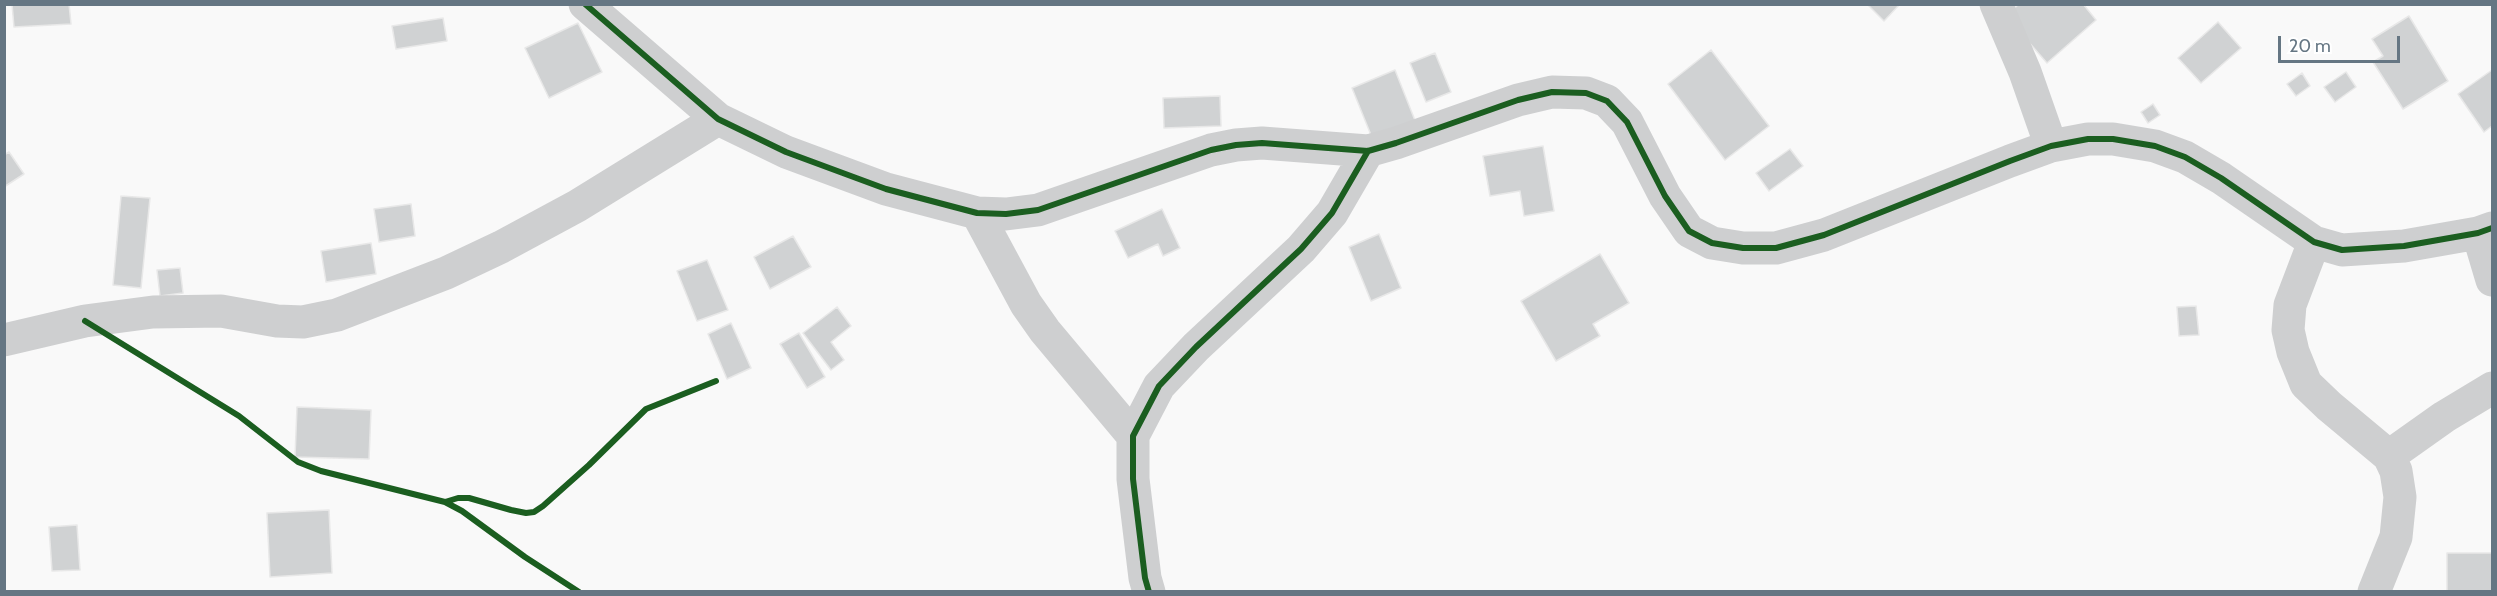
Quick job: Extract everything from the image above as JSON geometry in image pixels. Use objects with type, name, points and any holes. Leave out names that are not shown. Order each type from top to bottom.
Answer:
[{"type":"street","points":[[585,4],[718,119],[786,152],[886,189],[977,213],[1006,214],[1038,210],[1211,150],[1236,145],[1262,143],[1368,151],[1518,100],[1552,92],[1586,93],[1607,101],[1627,122],[1665,196],[1689,231],[1712,243],[1743,249],[1776,248],[1824,236],[2051,146],[2088,139],[2113,139],[2155,146],[2185,157],[2221,178],[2314,242],[2342,250],[2367,250],[2485,230],[2493,280]]},
{"type":"street","points":[[1996,4],[2025,72],[2051,146]]},
{"type":"street","points":[[4,340],[85,321],[153,312],[220,311],[294,322],[318,321],[338,315],[446,273],[501,248],[577,206],[718,119]]},
{"type":"street","points":[[1149,591],[1145,578],[1133,479],[1133,436],[1159,386],[1196,347],[1301,249],[1332,213],[1368,151]]},
{"type":"street","points":[[977,213],[1026,304],[1045,331],[1133,436]]},
{"type":"street","points":[[2314,242],[2290,305],[2288,330],[2293,352],[2307,384],[2329,406],[2389,456],[2396,471],[2400,497],[2396,537],[2374,591]]},
{"type":"street","points":[[2389,456],[2444,417],[2493,388]]},
{"type":"building","points":[[12,4],[69,4],[71,24],[14,27]]},
{"type":"building","points":[[1867,4],[1900,4],[1884,21]]},
{"type":"building","points":[[2019,4],[2083,4],[2096,20],[2047,63],[2006,16]]},
{"type":"building","points":[[2409,16],[2448,81],[2403,109],[2373,62],[2383,56],[2372,39]]},
{"type":"building","points":[[443,18],[447,41],[396,49],[392,26]]},
{"type":"building","points":[[2218,22],[2241,48],[2201,83],[2178,58]]},
{"type":"building","points":[[578,23],[602,72],[549,98],[525,48]]},
{"type":"building","points":[[1711,50],[1769,126],[1725,160],[1668,84]]},
{"type":"building","points":[[1435,53],[1451,92],[1426,102],[1410,63]]},
{"type":"building","points":[[1395,70],[1416,123],[1373,140],[1352,88]]},
{"type":"building","points":[[2492,70],[2492,126],[2484,132],[2458,94]]},
{"type":"building","points":[[2346,72],[2356,87],[2335,102],[2324,87]]},
{"type":"building","points":[[2302,73],[2310,86],[2296,96],[2287,84]]},
{"type":"building","points":[[1220,96],[1221,126],[1164,128],[1163,98]]},
{"type":"building","points":[[2153,104],[2160,115],[2148,123],[2141,112]]},
{"type":"building","points":[[1543,146],[1554,211],[1524,216],[1520,191],[1490,196],[1483,156]]},
{"type":"building","points":[[1790,149],[1803,166],[1769,191],[1756,173]]},
{"type":"building","points":[[9,152],[24,174],[4,187],[4,155]]},
{"type":"building","points":[[121,196],[150,198],[141,288],[113,285]]},
{"type":"building","points":[[411,204],[415,236],[379,242],[374,209]]},
{"type":"building","points":[[1162,209],[1180,248],[1163,256],[1158,244],[1128,258],[1115,231]]},
{"type":"building","points":[[1379,234],[1401,288],[1371,301],[1349,247]]},
{"type":"building","points":[[793,236],[811,267],[770,289],[754,257]]},
{"type":"building","points":[[371,243],[376,274],[326,282],[321,251]]},
{"type":"building","points":[[1600,254],[1629,303],[1593,324],[1600,336],[1556,361],[1521,301]]},
{"type":"building","points":[[707,260],[728,310],[697,321],[677,271]]},
{"type":"building","points":[[180,268],[183,293],[160,296],[157,270]]},
{"type":"building","points":[[2196,306],[2199,335],[2179,336],[2177,307]]},
{"type":"building","points":[[837,307],[851,326],[831,342],[844,360],[831,370],[803,333]]},
{"type":"building","points":[[731,323],[751,368],[727,379],[708,334]]},
{"type":"building","points":[[799,333],[825,377],[807,388],[780,344]]},
{"type":"building","points":[[297,407],[371,410],[369,459],[295,457]]},
{"type":"building","points":[[329,510],[332,573],[270,577],[267,513]]},
{"type":"building","points":[[77,525],[80,570],[52,571],[49,527]]},
{"type":"building","points":[[2447,553],[2492,553],[2492,592],[2447,592]]},
{"type":"cycle path","points":[[585,4],[718,119],[786,152],[886,189],[977,213],[1006,214],[1038,210],[1211,150],[1236,145],[1262,143],[1368,151],[1518,100],[1552,92],[1586,93],[1607,101],[1627,122],[1665,196],[1689,231],[1712,243],[1743,248],[1776,248],[1824,235],[2051,146],[2088,139],[2113,139],[2155,146],[2185,157],[2221,178],[2314,242],[2342,250],[2404,246],[2478,233],[2492,228]]},
{"type":"cycle path","points":[[1149,592],[1145,578],[1133,479],[1133,436],[1159,386],[1196,347],[1301,249],[1332,213],[1368,151]]},
{"type":"cycle path","points":[[85,321],[239,416],[298,462],[321,471],[445,502],[462,511],[525,557],[579,592]]},
{"type":"cycle path","points":[[445,502],[458,498],[469,498],[511,510],[534,512],[589,465],[646,409],[716,381]]}]
